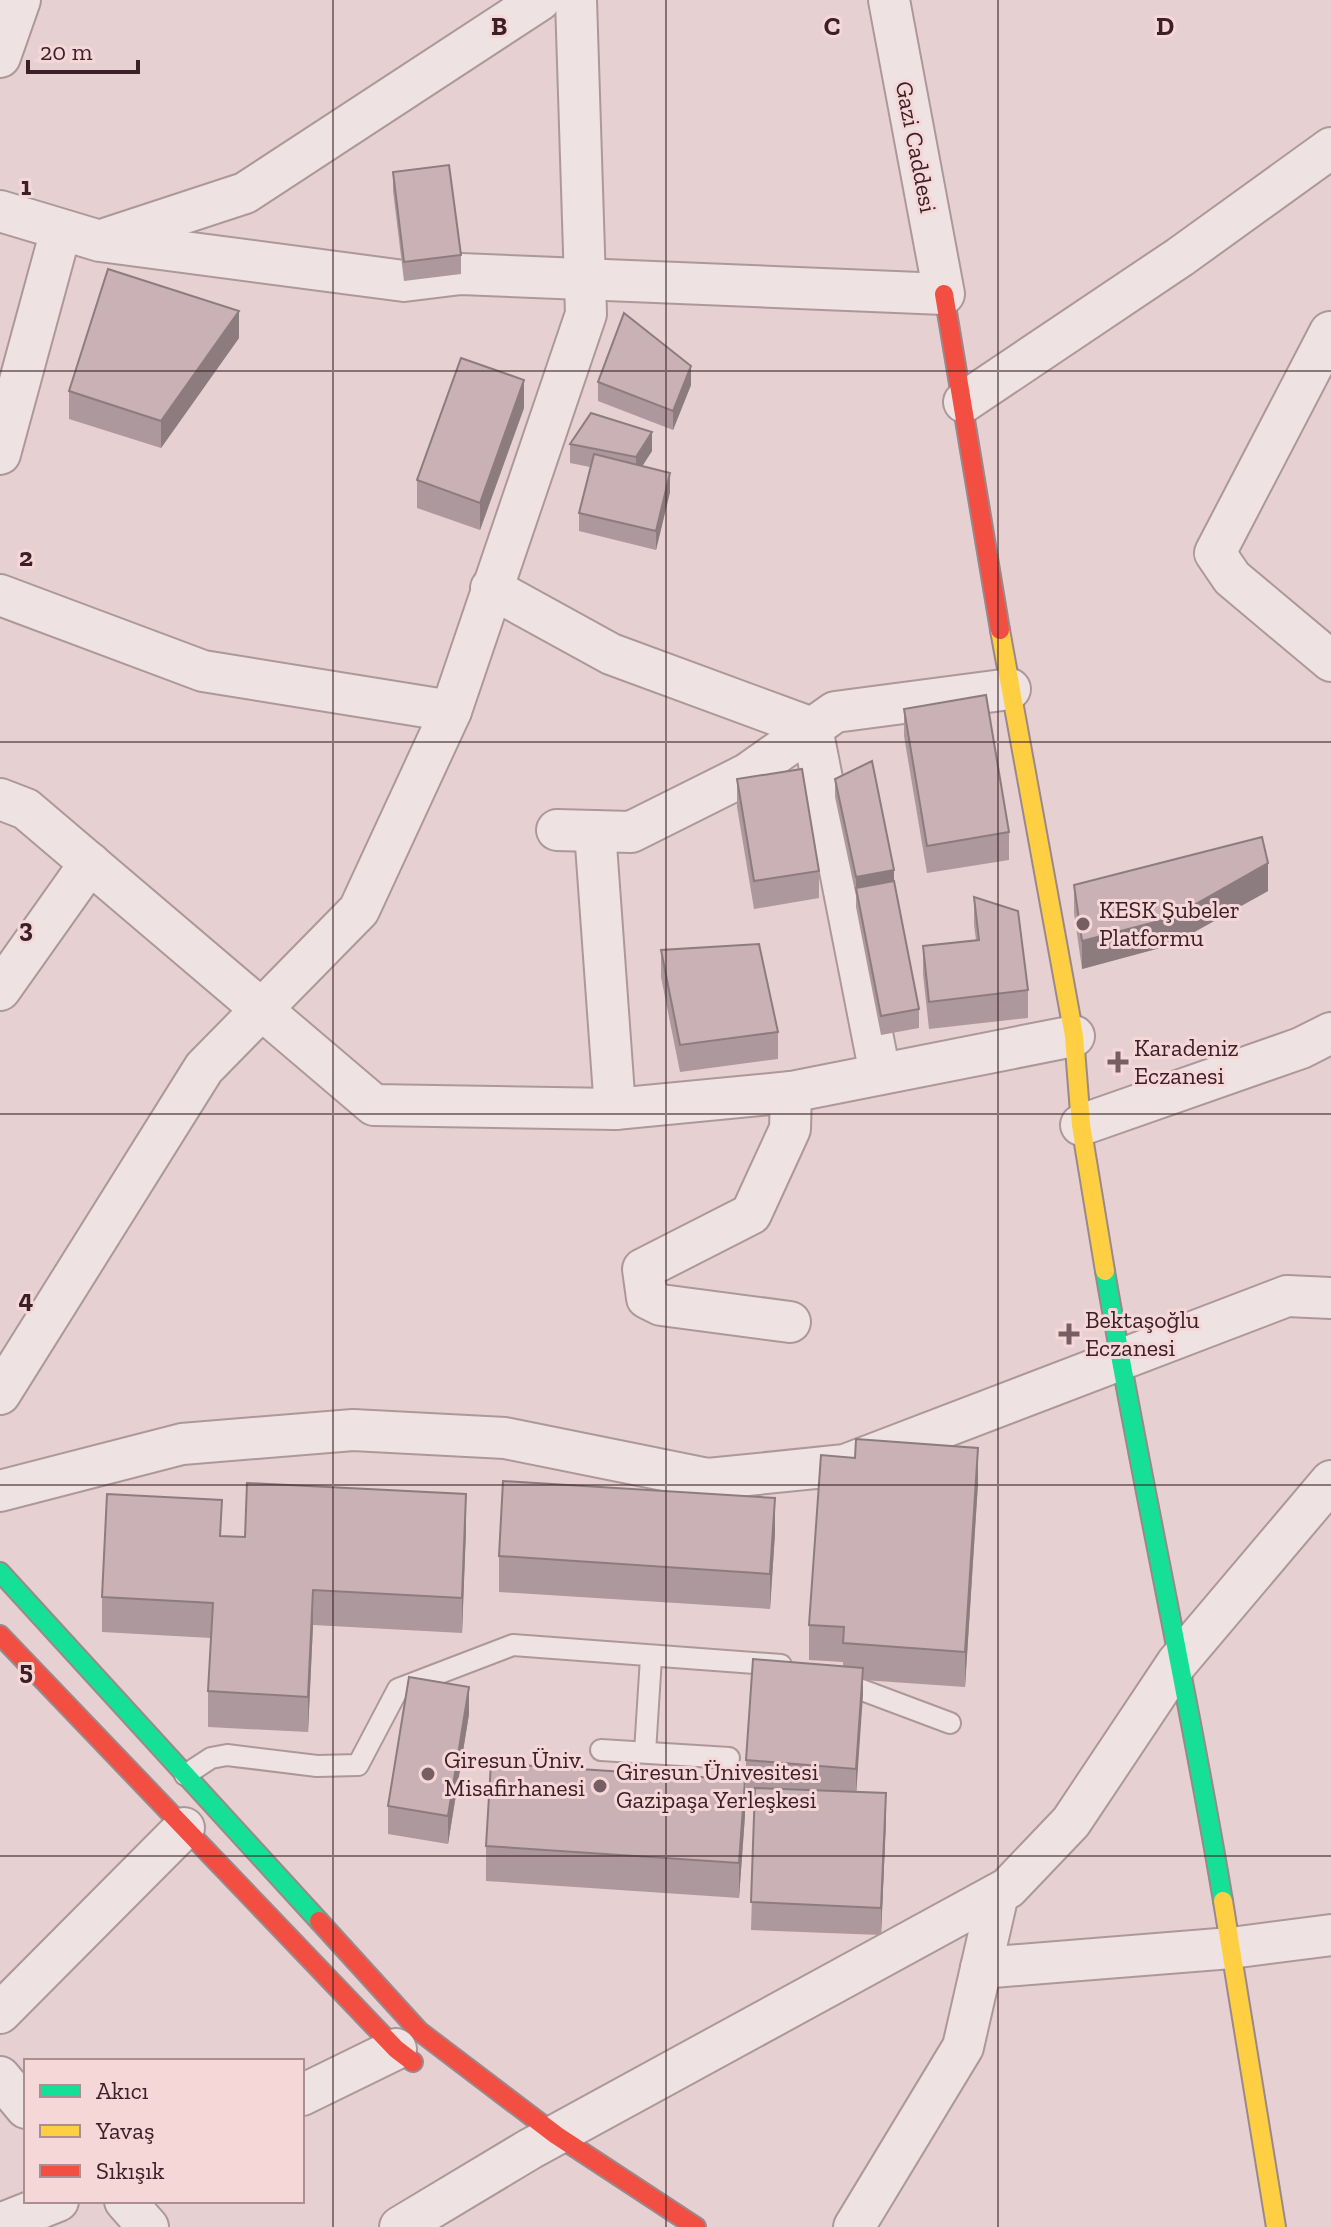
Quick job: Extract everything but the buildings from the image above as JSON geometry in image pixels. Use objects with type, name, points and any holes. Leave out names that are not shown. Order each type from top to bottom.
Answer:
[{"type":"street","points":[[0,57],[20,0]]},
{"type":"street","points":[[100,241],[245,193],[540,0]]},
{"type":"street","points":[[0,1394],[204,1068],[359,910],[451,711],[586,314],[576,0]]},
{"type":"street","name":"Gazi Caddesi","points":[[889,0],[944,294]]},
{"type":"street","points":[[964,402],[1180,257],[1331,148]]},
{"type":"street","points":[[0,211],[100,241],[404,281],[461,274],[585,282],[944,294],[1010,689],[1074,1036],[1081,1125],[1120,1357],[1177,1663],[1206,1798],[1276,2227]]},
{"type":"street","points":[[0,454],[61,230]]},
{"type":"street","points":[[1330,332],[1215,553],[1232,578],[1331,661]]},
{"type":"street","points":[[491,588],[611,654],[812,728]]},
{"type":"street","points":[[0,595],[203,671],[451,711]]},
{"type":"street","points":[[615,1109],[576,831],[631,832],[747,774],[835,712],[1010,689]]},
{"type":"street","points":[[812,728],[880,1074]]},
{"type":"street","points":[[0,799],[26,809],[374,1105],[615,1109],[791,1092],[1074,1036]]},
{"type":"street","points":[[0,990],[90,863]]},
{"type":"street","points":[[1081,1125],[1301,1048],[1331,1033]]},
{"type":"street","points":[[790,1322],[661,1305],[647,1298],[643,1269],[751,1214],[790,1129],[791,1092]]},
{"type":"street","points":[[0,1491],[182,1444],[353,1430],[505,1438],[708,1479],[845,1465],[1120,1357],[1287,1296],[1331,1298]]},
{"type":"street","points":[[400,2227],[537,2146],[1008,1888],[1071,1822],[1177,1663],[1331,1481]]},
{"type":"street","points":[[0,1572],[419,2031],[537,2146],[696,2227]]},
{"type":"street","points":[[0,1635],[396,2049],[432,2076]]},
{"type":"street","points":[[0,2013],[184,1828]]},
{"type":"street","points":[[854,2227],[963,2047],[998,1894]]},
{"type":"street","points":[[981,1968],[1231,1948],[1331,1935]]},
{"type":"street","points":[[304,2094],[396,2049]]},
{"type":"street","points":[[0,2077],[24,2106]]},
{"type":"street","points":[[0,2224],[53,2203]]},
{"type":"street","points":[[127,2203],[148,2227]]},
{"type":"lane","points":[[185,1775],[211,1758],[227,1755],[317,1766],[358,1765],[398,1689],[513,1645],[805,1668],[950,1723]]},
{"type":"lane","points":[[645,1752],[651,1658]]},
{"type":"lane","points":[[601,1750],[729,1758]]},
{"type":"traffic: fast","points":[[1105,1271],[1223,1901]]},
{"type":"traffic: fast","points":[[0,1572],[319,1921]]},
{"type":"traffic: slow","points":[[1000,630],[1074,1036],[1081,1125],[1105,1271]]},
{"type":"traffic: slow","points":[[1223,1901],[1276,2227]]},
{"type":"traffic: jam","points":[[944,294],[1000,630]]},
{"type":"traffic: jam","points":[[0,1635],[396,2049],[413,2062]]},
{"type":"traffic: jam","points":[[319,1921],[419,2031],[556,2135],[696,2227]]},
{"type":"place","name":"KESK Şubeler Platformu","points":[[1083,924]]},
{"type":"place","name":"Karadeniz Eczanesi","points":[[1118,1062]]},
{"type":"place","name":"Bektaşoğlu Eczanesi","points":[[1069,1334]]},
{"type":"place","name":"Giresun Üniv. Misafirhanesi","points":[[428,1774]]},
{"type":"place","name":"Giresun Ünivesitesi Gazipaşa Yerleşkesi","points":[[600,1786]]}]
